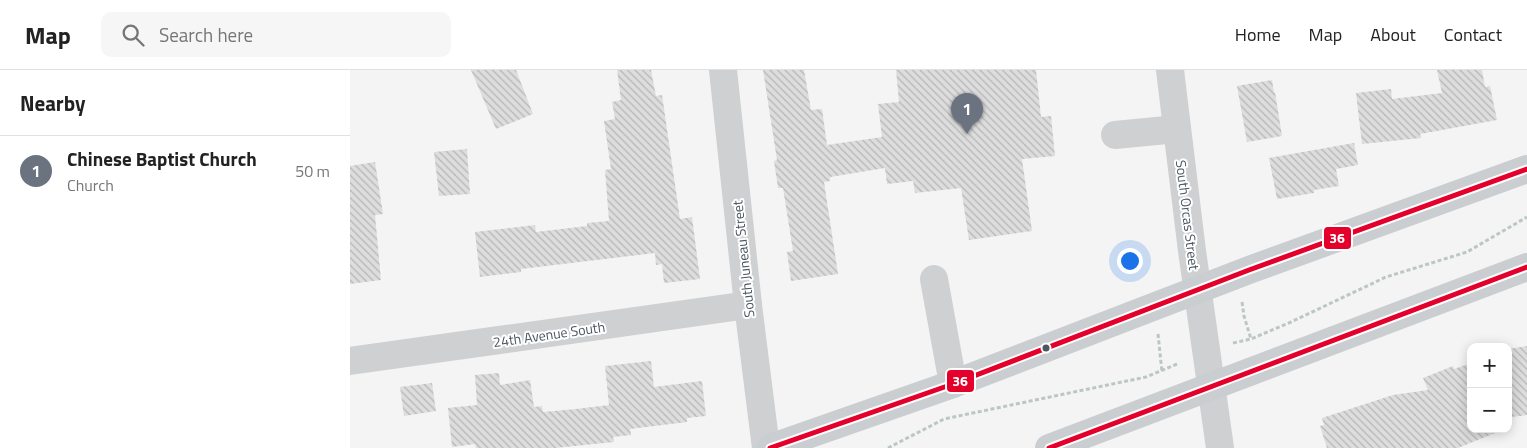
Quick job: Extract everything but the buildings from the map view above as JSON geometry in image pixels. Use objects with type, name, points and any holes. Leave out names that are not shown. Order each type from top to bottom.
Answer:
[{"type":"main road","points":[[768,448],[953,384],[1249,270],[1527,169]]},
{"type":"main road","points":[[1049,448],[1527,267]]},
{"type":"street","name":"South Juneau Street","points":[[723,70],[748,305],[768,448]]},
{"type":"street","name":"South Orcas Street","points":[[1170,70],[1197,290],[1220,448]]},
{"type":"street","points":[[1115,135],[1177,129]]},
{"type":"street","points":[[934,279],[953,384]]},
{"type":"street","name":"24th Avenue South","points":[[350,361],[748,305]]},
{"type":"path","points":[[1233,343],[1291,322],[1386,277],[1467,252],[1527,218]]},
{"type":"path","points":[[1242,296],[1242,307],[1251,338],[1256,343]]},
{"type":"path","points":[[1157,378],[1162,371],[1158,330]]},
{"type":"path","points":[[888,448],[944,420],[1146,377],[1178,364]]},
{"type":"transit line","name":"36","points":[[770,448],[953,384],[1249,270],[1527,169]]},
{"type":"transit line","name":"36","points":[[1049,448],[1527,267]]},
{"type":"place","name":"Chinese Baptist Church","points":[[967,134]]}]
